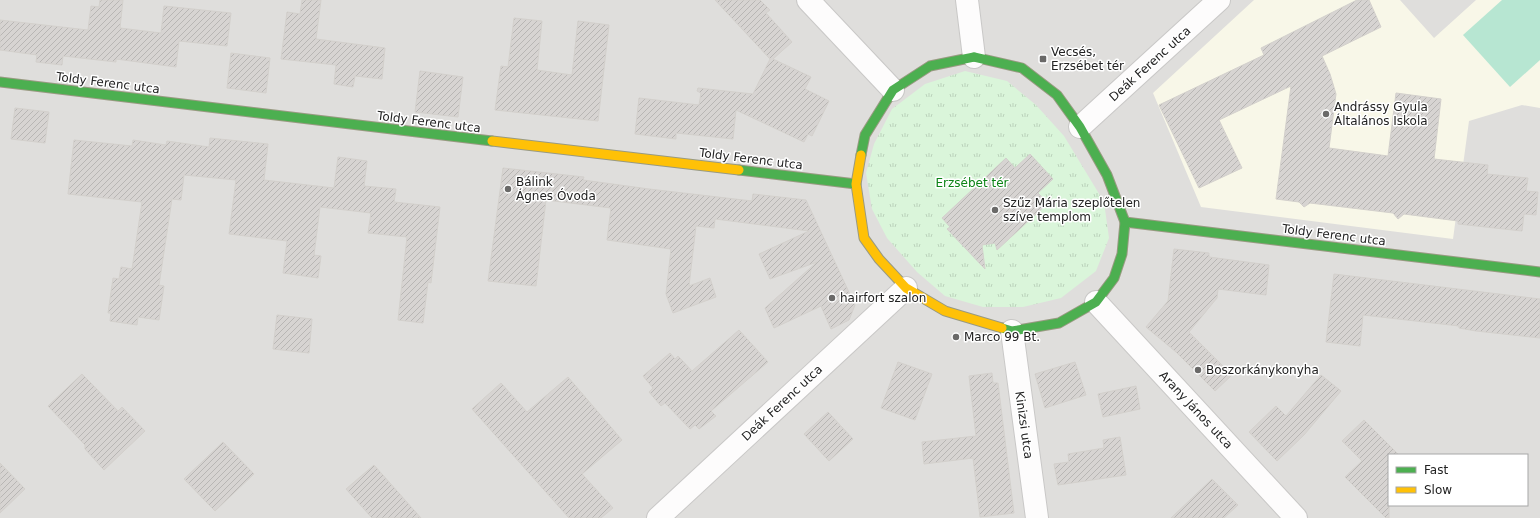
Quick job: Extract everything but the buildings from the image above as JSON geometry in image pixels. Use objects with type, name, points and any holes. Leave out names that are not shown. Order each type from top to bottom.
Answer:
[{"type":"street","points":[[808,0],[893,90]]},
{"type":"street","points":[[967,0],[974,57]]},
{"type":"street","name":"Deák Ferenc utca","points":[[1080,127],[1219,0]]},
{"type":"street","points":[[974,57],[1022,68],[1057,95],[1080,127],[1107,174],[1125,222],[1122,254],[1114,278],[1096,302],[1059,323],[1012,331],[945,311],[906,288],[879,259],[864,238],[856,184],[865,135],[893,90],[930,66],[974,57]]},
{"type":"street","name":"Toldy Ferenc utca","points":[[0,82],[856,184]]},
{"type":"street","name":"Toldy Ferenc utca","points":[[1125,222],[1540,272]]},
{"type":"street","name":"Deák Ferenc utca","points":[[658,518],[906,288]]},
{"type":"street","name":"Arany János utca","points":[[1096,302],[1296,518]]},
{"type":"street","name":"Kinizsi utca","points":[[1012,331],[1037,518]]},
{"type":"shaded area","points":[[0,0],[1540,0],[1540,518],[0,518]]},
{"type":"shaded area","name":"Andrássy Gyula Általános Iskola","points":[[1254,0],[1400,0],[1434,38],[1476,0],[1540,0],[1540,108],[1522,105],[1469,121],[1453,239],[1201,207],[1153,93]]},
{"type":"green space","points":[[1502,0],[1540,0],[1540,60],[1510,87],[1463,35]]},
{"type":"green space","name":"Erzsébet tér","points":[[965,71],[1007,81],[1036,105],[1064,136],[1104,202],[1109,238],[1096,271],[1061,298],[1023,307],[983,307],[945,296],[917,272],[887,238],[872,209],[866,173],[874,144],[892,109],[925,84]]},
{"type":"traffic: fast","points":[[974,57],[1022,68],[1057,95],[1080,127],[1107,175],[1125,222],[1122,254],[1114,278],[1096,302],[1059,323],[1012,331],[1002,328]]},
{"type":"traffic: fast","points":[[861,155],[865,135],[893,90],[930,66],[974,57]]},
{"type":"traffic: fast","points":[[0,82],[492,141]]},
{"type":"traffic: fast","points":[[739,170],[856,184]]},
{"type":"traffic: fast","points":[[1125,222],[1540,272]]},
{"type":"traffic: slow","points":[[492,141],[739,170]]},
{"type":"traffic: slow","points":[[861,155],[856,184],[864,238],[879,259],[906,288],[945,311],[1002,328]]},
{"type":"place","name":"Vecsés, Erzsébet tér","points":[[1043,59]]},
{"type":"place","name":"Andrássy Gyula Általános Iskola","points":[[1326,114]]},
{"type":"place","name":"Bálink Ágnes Óvoda","points":[[508,189]]},
{"type":"place","name":"Szűz Mária szeplőtelen szíve templom","points":[[995,210]]},
{"type":"place","name":"hairfort szalon","points":[[832,298]]},
{"type":"place","name":"Marco 99 Bt.","points":[[956,337]]},
{"type":"place","name":"Boszorkánykonyha","points":[[1198,370]]}]
